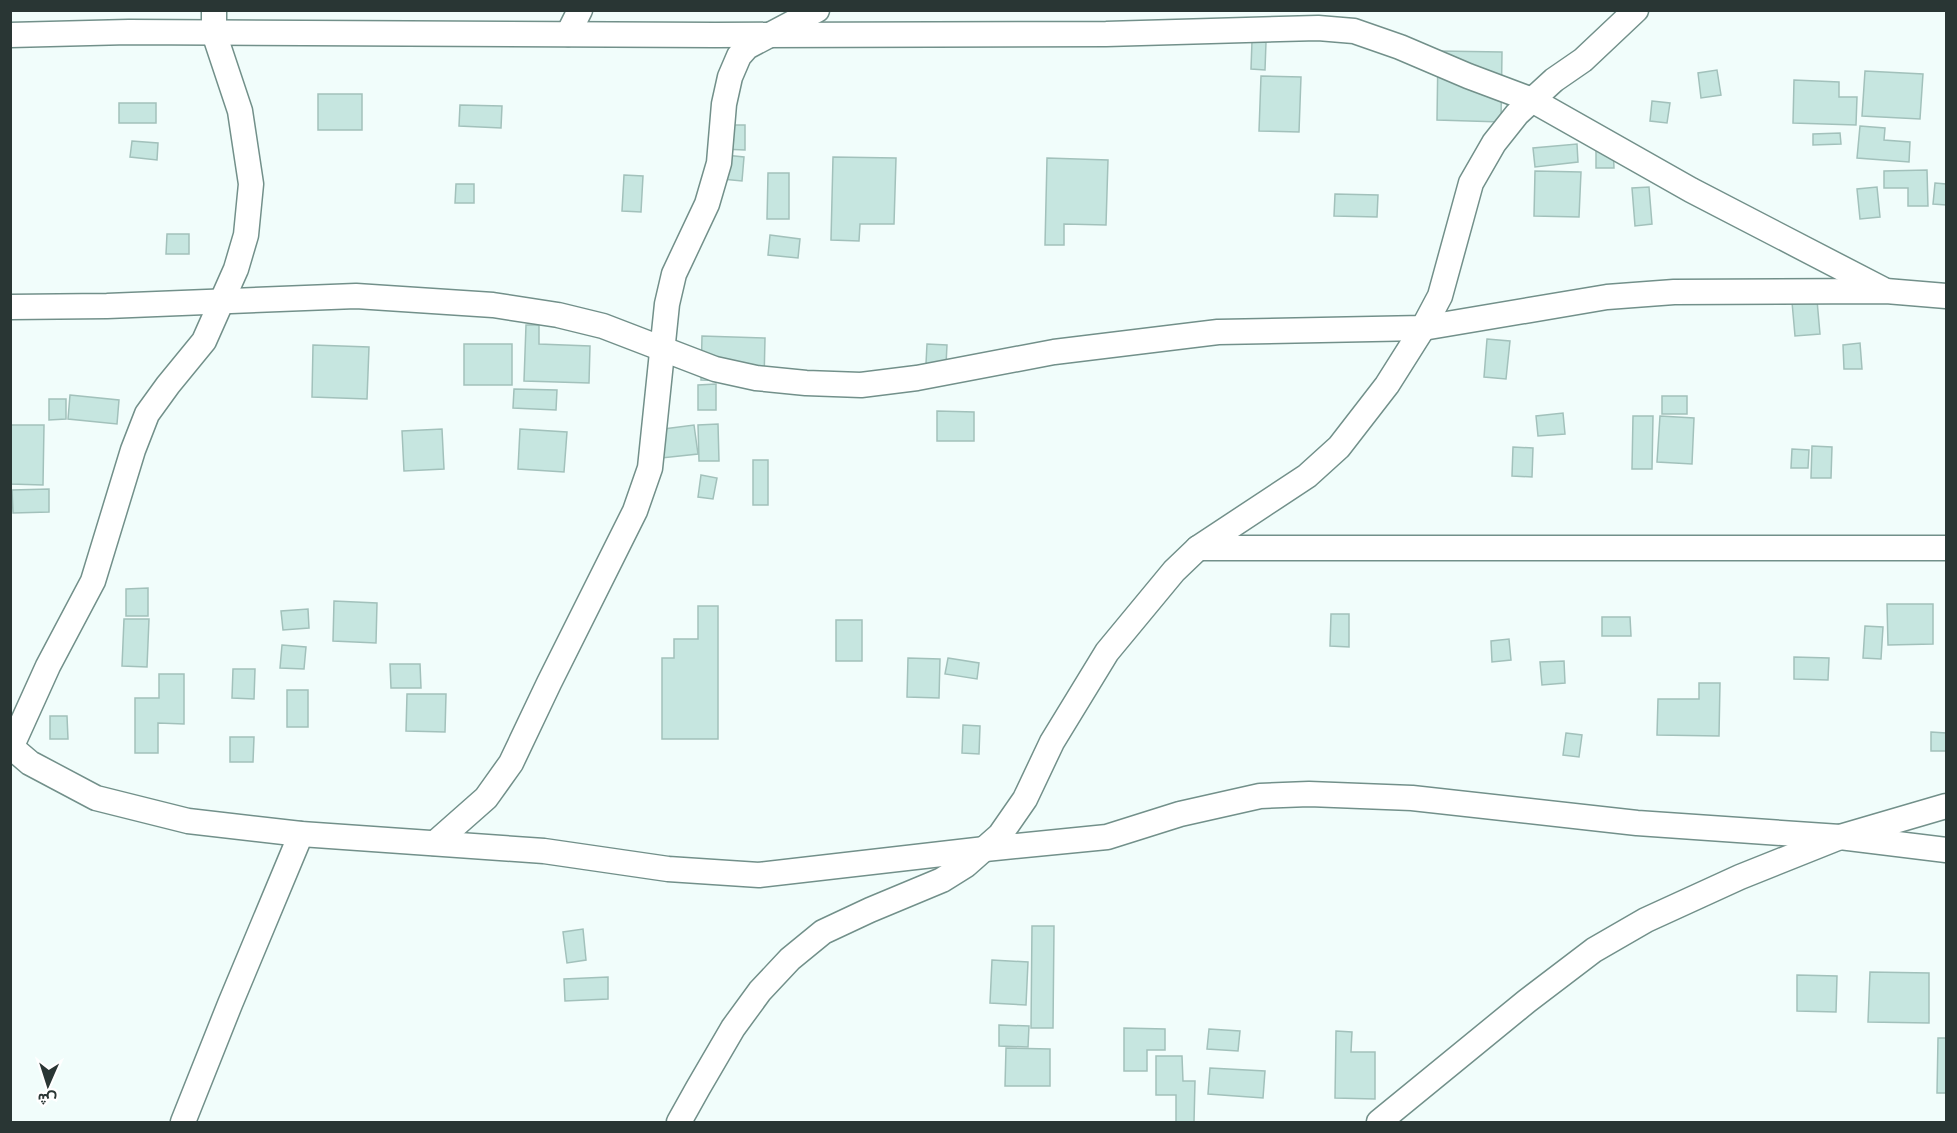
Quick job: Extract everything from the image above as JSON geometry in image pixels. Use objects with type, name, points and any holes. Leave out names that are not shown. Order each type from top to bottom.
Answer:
[{"type":"street","points":[[568,34],[580,10]]},
{"type":"street","points":[[435,843],[486,798],[512,763],[549,683],[635,511],[650,468],[667,304],[674,274],[707,204],[719,163],[724,104],[730,77],[739,57],[747,47],[817,10]]},
{"type":"street","points":[[679,1122],[733,1028],[760,991],[790,960],[823,932],[942,880],[966,865],[1000,835],[1025,799],[1052,742],[1107,652],[1174,571],[1198,548],[1307,476],[1338,447],[1387,385],[1440,296],[1471,183],[1494,143],[1517,114],[1554,80],[1583,60],[1636,10]]},
{"type":"street","points":[[214,22],[240,111],[251,184],[246,235],[236,269],[204,341],[147,414],[133,450],[93,581],[48,666],[11,748],[30,763],[96,798],[188,821],[301,834],[544,851],[668,869],[759,875],[1107,837],[1180,814],[1260,796],[1309,794],[1412,798],[1637,823],[1840,837],[1947,850]]},
{"type":"street","points":[[10,35],[214,22],[568,34],[1094,34],[1318,28],[1354,31],[1532,100],[1691,190],[1886,291]]},
{"type":"street","points":[[10,307],[356,296],[493,305],[558,315],[592,324],[715,369],[756,378],[861,385],[917,378],[1054,352],[1218,332],[1423,328],[1607,297],[1674,292],[1886,291],[1947,296]]},
{"type":"street","points":[[1198,548],[1947,548]]},
{"type":"street","points":[[1379,1122],[1527,1001],[1594,950],[1646,920],[1740,877],[1840,837],[1947,806]]},
{"type":"street","points":[[183,1122],[301,834]]},
{"type":"building","points":[[1252,41],[1266,42],[1265,70],[1251,69]]},
{"type":"building","points":[[1438,51],[1502,52],[1501,122],[1437,120]]},
{"type":"building","points":[[1717,70],[1721,95],[1701,98],[1698,73]]},
{"type":"building","points":[[1865,71],[1923,74],[1920,119],[1862,116]]},
{"type":"building","points":[[1261,76],[1301,77],[1299,132],[1259,131]]},
{"type":"building","points":[[1794,80],[1839,82],[1839,97],[1857,97],[1856,125],[1793,123]]},
{"type":"building","points":[[318,94],[362,94],[362,130],[318,130]]},
{"type":"building","points":[[1652,101],[1670,103],[1667,123],[1650,121]]},
{"type":"building","points":[[119,103],[156,103],[156,123],[119,123]]},
{"type":"building","points":[[460,105],[502,106],[501,128],[459,126]]},
{"type":"building","points":[[722,125],[745,125],[745,150],[721,149]]},
{"type":"building","points":[[1860,126],[1885,128],[1884,140],[1910,142],[1909,162],[1857,158]]},
{"type":"building","points":[[1840,133],[1841,144],[1813,145],[1813,134]]},
{"type":"building","points":[[132,141],[158,143],[157,160],[130,157]]},
{"type":"building","points":[[1577,144],[1578,162],[1535,167],[1533,148]]},
{"type":"building","points":[[1596,146],[1613,146],[1614,168],[1596,168]]},
{"type":"building","points":[[725,155],[744,157],[742,181],[722,179]]},
{"type":"building","points":[[833,157],[896,158],[894,224],[860,224],[859,241],[831,240]]},
{"type":"building","points":[[1047,158],[1108,160],[1106,225],[1064,224],[1064,245],[1045,245]]},
{"type":"building","points":[[1927,170],[1928,206],[1908,206],[1908,188],[1884,188],[1884,171]]},
{"type":"building","points":[[1535,171],[1581,172],[1579,217],[1534,216]]},
{"type":"building","points":[[768,173],[789,173],[789,219],[767,219]]},
{"type":"building","points":[[624,175],[643,176],[641,212],[622,211]]},
{"type":"building","points":[[1935,183],[1946,184],[1946,205],[1933,204]]},
{"type":"building","points":[[456,184],[474,184],[474,203],[455,203]]},
{"type":"building","points":[[1649,187],[1652,224],[1635,226],[1632,188]]},
{"type":"building","points":[[1877,187],[1880,217],[1860,219],[1857,189]]},
{"type":"building","points":[[1335,194],[1378,195],[1377,217],[1334,216]]},
{"type":"building","points":[[167,234],[189,234],[189,254],[166,254]]},
{"type":"building","points":[[770,235],[800,239],[798,258],[768,255]]},
{"type":"building","points":[[1817,300],[1820,334],[1795,336],[1792,302]]},
{"type":"building","points":[[526,325],[539,325],[539,344],[590,346],[589,383],[524,381]]},
{"type":"building","points":[[702,336],[765,338],[764,382],[701,380]]},
{"type":"building","points":[[1487,339],[1510,341],[1506,379],[1484,377]]},
{"type":"building","points":[[1860,343],[1862,369],[1844,369],[1843,345]]},
{"type":"building","points":[[464,344],[512,344],[512,385],[464,385]]},
{"type":"building","points":[[927,344],[947,345],[945,384],[925,383]]},
{"type":"building","points":[[313,345],[369,347],[367,399],[312,397]]},
{"type":"building","points":[[716,384],[716,410],[698,410],[698,385]]},
{"type":"building","points":[[514,389],[557,390],[556,410],[513,408]]},
{"type":"building","points":[[70,395],[119,400],[117,424],[68,419]]},
{"type":"building","points":[[1662,396],[1687,396],[1687,414],[1662,414]]},
{"type":"building","points":[[49,399],[66,399],[66,419],[49,420]]},
{"type":"building","points":[[937,411],[974,412],[974,441],[937,441]]},
{"type":"building","points":[[1563,413],[1565,434],[1538,436],[1536,416]]},
{"type":"building","points":[[1633,416],[1653,416],[1652,469],[1632,469]]},
{"type":"building","points":[[1660,416],[1694,418],[1692,464],[1657,462]]},
{"type":"building","points":[[718,424],[719,461],[699,461],[698,425]]},
{"type":"building","points":[[10,425],[44,425],[43,485],[10,484]]},
{"type":"building","points":[[694,425],[698,454],[652,459],[648,431]]},
{"type":"building","points":[[442,429],[444,469],[404,471],[402,431]]},
{"type":"building","points":[[520,429],[567,432],[564,472],[518,469]]},
{"type":"building","points":[[1812,446],[1832,447],[1831,478],[1811,478]]},
{"type":"building","points":[[1513,447],[1533,448],[1532,477],[1512,476]]},
{"type":"building","points":[[1792,449],[1809,450],[1808,468],[1791,468]]},
{"type":"building","points":[[753,460],[768,460],[768,505],[753,505]]},
{"type":"building","points":[[701,475],[717,478],[713,499],[698,497]]},
{"type":"building","points":[[49,489],[49,512],[13,513],[12,490]]},
{"type":"building","points":[[148,588],[148,616],[126,616],[126,589]]},
{"type":"building","points":[[334,601],[377,603],[376,643],[333,641]]},
{"type":"building","points":[[1887,604],[1933,604],[1933,644],[1888,645]]},
{"type":"building","points":[[698,606],[718,606],[718,739],[662,739],[662,658],[674,658],[674,639],[698,639]]},
{"type":"building","points":[[308,609],[309,628],[283,630],[281,611]]},
{"type":"building","points":[[1331,614],[1349,614],[1349,647],[1330,646]]},
{"type":"building","points":[[1602,617],[1630,617],[1631,636],[1602,636]]},
{"type":"building","points":[[124,619],[149,619],[147,667],[122,666]]},
{"type":"building","points":[[836,620],[862,620],[862,661],[836,661]]},
{"type":"building","points":[[1865,626],[1883,627],[1881,659],[1863,658]]},
{"type":"building","points":[[1509,639],[1511,660],[1492,662],[1491,641]]},
{"type":"building","points":[[282,645],[306,647],[304,669],[280,668]]},
{"type":"building","points":[[1794,657],[1829,658],[1828,680],[1794,679]]},
{"type":"building","points":[[908,658],[940,659],[939,698],[907,697]]},
{"type":"building","points":[[948,658],[979,663],[977,679],[945,674]]},
{"type":"building","points":[[1564,661],[1565,683],[1542,685],[1540,662]]},
{"type":"building","points":[[390,664],[420,664],[421,688],[391,688]]},
{"type":"building","points":[[233,669],[255,669],[254,699],[232,698]]},
{"type":"building","points":[[159,674],[184,674],[184,724],[158,723],[158,753],[135,753],[135,698],[159,698]]},
{"type":"building","points":[[1699,683],[1720,683],[1719,736],[1657,735],[1658,699],[1699,699]]},
{"type":"building","points":[[287,690],[308,690],[308,727],[287,727]]},
{"type":"building","points":[[407,694],[446,694],[445,732],[406,731]]},
{"type":"building","points":[[50,716],[67,716],[68,739],[50,739]]},
{"type":"building","points":[[963,725],[980,726],[979,754],[962,753]]},
{"type":"building","points":[[1931,732],[1946,733],[1946,751],[1931,751]]},
{"type":"building","points":[[1566,733],[1582,735],[1579,757],[1563,755]]},
{"type":"building","points":[[230,737],[254,737],[253,762],[230,762]]},
{"type":"building","points":[[1032,926],[1054,926],[1053,1028],[1031,1028]]},
{"type":"building","points":[[583,929],[586,960],[567,963],[563,932]]},
{"type":"building","points":[[992,960],[1028,962],[1026,1005],[990,1003]]},
{"type":"building","points":[[1870,972],[1929,973],[1929,1023],[1868,1022]]},
{"type":"building","points":[[1797,975],[1837,976],[1836,1012],[1797,1011]]},
{"type":"building","points":[[608,977],[608,999],[565,1001],[564,979]]},
{"type":"building","points":[[999,1025],[1029,1026],[1028,1047],[999,1046]]},
{"type":"building","points":[[1124,1028],[1165,1029],[1165,1050],[1147,1050],[1147,1071],[1124,1071]]},
{"type":"building","points":[[1209,1029],[1240,1031],[1238,1051],[1207,1049]]},
{"type":"building","points":[[1336,1031],[1352,1032],[1351,1052],[1375,1052],[1375,1099],[1335,1098]]},
{"type":"building","points":[[1938,1038],[1946,1038],[1946,1093],[1937,1093]]},
{"type":"building","points":[[1006,1048],[1050,1049],[1050,1086],[1005,1086]]},
{"type":"building","points":[[1156,1056],[1182,1056],[1183,1081],[1195,1081],[1194,1122],[1176,1122],[1176,1095],[1156,1095]]},
{"type":"building","points":[[1210,1068],[1265,1071],[1263,1098],[1208,1094]]}]
